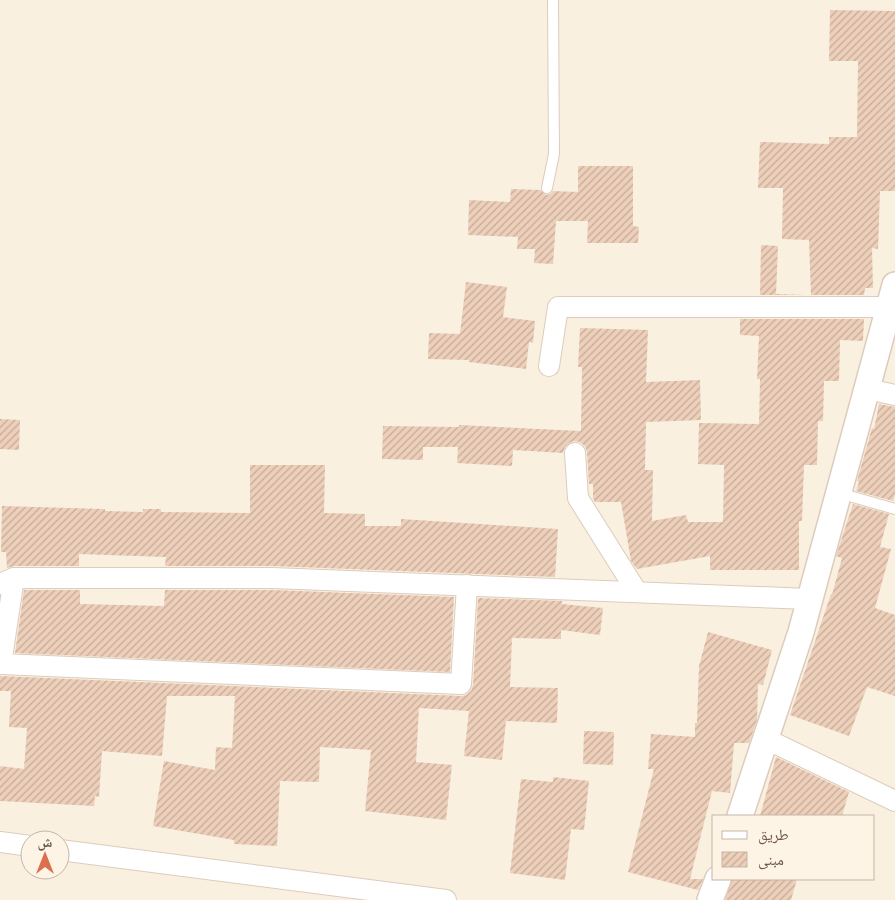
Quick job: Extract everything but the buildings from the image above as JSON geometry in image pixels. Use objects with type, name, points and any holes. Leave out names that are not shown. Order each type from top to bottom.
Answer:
[{"type":"street","points":[[549,366],[558,307],[892,296],[801,632],[740,815]]},
{"type":"street","points":[[868,389],[895,395]]},
{"type":"street","points":[[575,453],[578,498],[637,592]]},
{"type":"street","points":[[467,586],[462,684],[1,664],[7,581],[272,578],[810,599]]},
{"type":"street","points":[[766,739],[895,800]]},
{"type":"street","points":[[0,842],[20,845]]},
{"type":"street","points":[[70,851],[446,900]]},
{"type":"street","points":[[710,900],[718,880]]},
{"type":"lane","points":[[546,188],[554,154],[553,0]]},
{"type":"lane","points":[[839,493],[895,509]]}]
